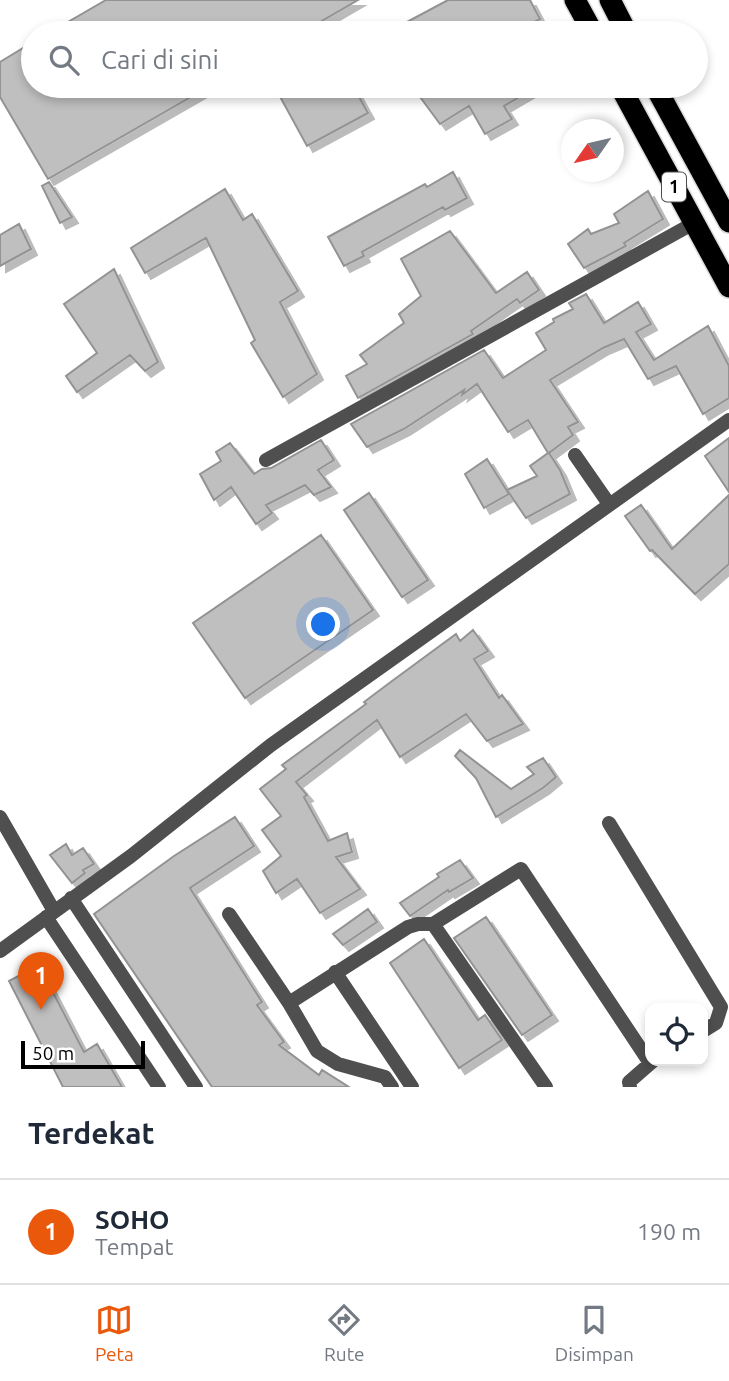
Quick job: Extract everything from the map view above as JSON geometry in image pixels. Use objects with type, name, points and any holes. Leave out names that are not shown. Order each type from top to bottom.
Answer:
[{"type":"highway","points":[[575,0],[586,21]]},
{"type":"highway","points":[[610,0],[621,21]]},
{"type":"highway","name":"1","points":[[626,98],[729,287]]},
{"type":"highway","name":"1","points":[[661,98],[729,222]]},
{"type":"street","points":[[267,460],[694,223]]},
{"type":"street","points":[[0,951],[131,856],[281,737],[729,420]]},
{"type":"street","points":[[575,455],[609,504]]},
{"type":"street","points":[[0,817],[50,914],[159,1087]]},
{"type":"street","points":[[610,823],[721,1007],[716,1023],[708,1028]]},
{"type":"street","points":[[289,1003],[408,927],[433,924],[521,869],[645,1052]]},
{"type":"street","points":[[71,898],[196,1087]]},
{"type":"street","points":[[229,914],[289,1003],[317,1051],[338,1064],[389,1082],[403,1074]]},
{"type":"street","points":[[433,924],[546,1087]]},
{"type":"street","points":[[335,972],[412,1087]]},
{"type":"street","points":[[630,1087],[629,1082],[633,1077],[647,1066]]},
{"type":"building","points":[[106,0],[358,0],[322,21],[70,21]]},
{"type":"building","points":[[448,0],[530,0],[540,19],[536,21],[409,21]]},
{"type":"building","points":[[21,49],[21,98],[189,98],[48,179],[0,97],[0,62]]},
{"type":"building","points":[[281,98],[360,98],[368,113],[307,146]]},
{"type":"building","points":[[421,98],[518,98],[504,106],[512,119],[485,134],[469,106],[440,124]]},
{"type":"building","points":[[453,172],[467,198],[445,210],[443,207],[362,252],[364,256],[344,266],[328,237],[425,184],[427,187]]},
{"type":"building","points":[[49,182],[72,217],[60,223],[42,186]]},
{"type":"building","points":[[225,189],[243,220],[252,214],[298,291],[280,302],[317,374],[283,397],[251,343],[255,340],[206,238],[145,273],[131,248]]},
{"type":"building","points":[[648,191],[663,219],[624,243],[626,246],[584,268],[568,244],[588,229],[591,234],[619,223],[614,214]]},
{"type":"building","points":[[19,224],[31,249],[0,266],[0,235]]},
{"type":"building","points":[[450,231],[496,293],[527,272],[539,290],[520,303],[517,299],[471,331],[473,334],[358,398],[346,376],[367,364],[360,355],[404,323],[399,314],[421,296],[401,259]]},
{"type":"building","points":[[114,269],[158,362],[145,371],[130,355],[77,392],[66,376],[97,353],[64,304]]},
{"type":"building","points":[[586,294],[604,323],[638,302],[651,324],[636,332],[654,360],[708,326],[729,366],[729,398],[703,414],[676,366],[648,379],[624,339],[603,348],[550,380],[578,422],[568,427],[573,435],[549,453],[570,494],[526,518],[507,490],[537,476],[530,466],[548,453],[528,420],[508,432],[477,384],[404,429],[367,447],[351,424],[484,350],[503,378],[546,350],[536,333],[554,322],[553,319],[573,309],[569,303]]},
{"type":"building","points":[[729,438],[729,492],[705,456]]},
{"type":"building","points":[[321,440],[334,460],[318,470],[331,487],[314,495],[305,485],[266,505],[272,513],[256,524],[231,487],[214,500],[200,474],[221,461],[216,452],[230,443],[254,474],[271,468]]},
{"type":"building","points":[[487,459],[509,494],[484,508],[465,474]]},
{"type":"building","points":[[369,493],[428,580],[402,597],[344,510]]},
{"type":"building","points":[[729,495],[729,564],[695,594],[652,550],[650,551],[625,516],[641,505],[672,549]]},
{"type":"building","points":[[321,535],[373,610],[245,698],[193,623]]},
{"type":"building","points":[[473,630],[488,651],[474,659],[499,698],[502,695],[523,724],[487,741],[466,714],[400,757],[377,720],[296,782],[307,795],[304,797],[328,841],[347,833],[352,852],[336,857],[360,889],[320,913],[297,879],[276,893],[263,871],[281,856],[262,830],[281,816],[260,789],[286,769],[282,765],[366,704],[364,702],[388,684],[456,634],[460,641]]},
{"type":"building","points":[[460,750],[511,789],[534,774],[527,767],[543,758],[556,777],[496,817],[476,778],[455,756]]},
{"type":"building","points":[[235,817],[254,846],[190,888],[262,1002],[257,1005],[284,1042],[279,1045],[319,1075],[322,1070],[349,1087],[212,1087],[94,914],[174,856]]},
{"type":"building","points":[[66,844],[72,855],[83,848],[94,864],[83,870],[85,873],[72,883],[50,855]]},
{"type":"building","points":[[460,860],[473,878],[449,892],[448,890],[410,916],[400,903]]},
{"type":"building","points":[[368,909],[377,922],[343,945],[333,934]]},
{"type":"building","points":[[486,917],[552,1015],[522,1035],[454,938]]},
{"type":"building","points":[[424,939],[478,1020],[485,1015],[502,1040],[459,1068],[390,963]]},
{"type":"building","points":[[34,968],[39,980],[45,977],[84,1052],[97,1044],[122,1087],[63,1087],[9,981]]},
{"type":"place","name":"SOHO","points":[[41,1010]]}]
